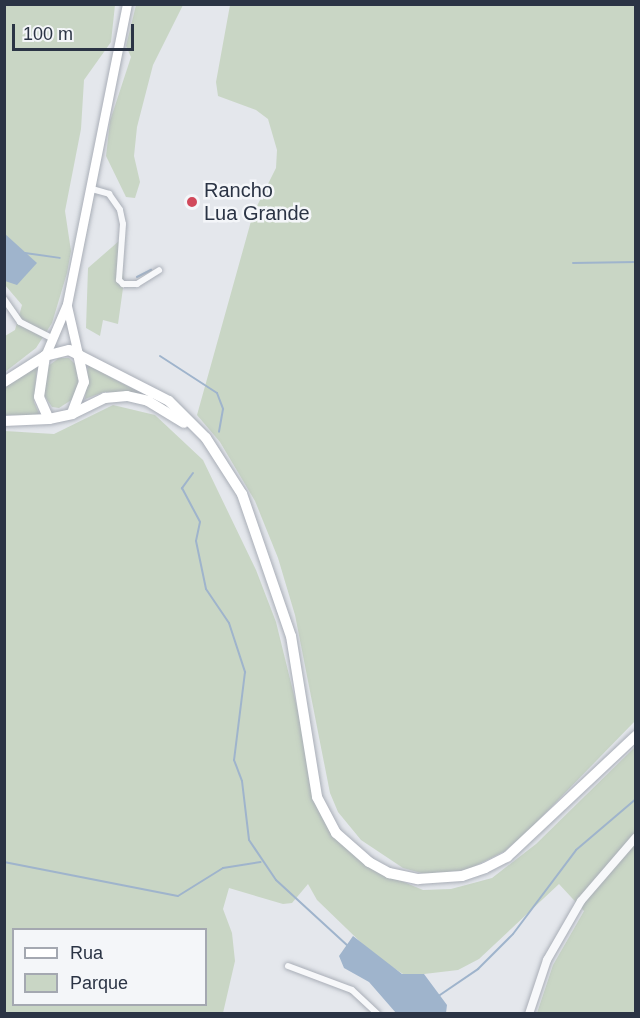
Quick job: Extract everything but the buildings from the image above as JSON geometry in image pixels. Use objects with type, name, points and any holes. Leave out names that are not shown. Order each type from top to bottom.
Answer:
[{"type":"highway","points":[[4,382],[45,356],[58,351],[78,354],[141,383],[184,414],[228,469],[242,494],[291,636],[317,797],[336,833],[369,862],[389,873],[418,879],[462,876],[485,868],[507,857],[636,736]]},
{"type":"highway","points":[[72,414],[84,382],[78,354]]},
{"type":"highway","points":[[45,356],[39,397],[49,419]]},
{"type":"highway","points":[[4,421],[49,419],[72,414],[105,398],[127,396],[169,411],[214,459],[254,530]]},
{"type":"main road","points":[[45,356],[67,304],[92,189],[127,4]]},
{"type":"main road","points":[[67,304],[78,354]]},
{"type":"street","points":[[92,189],[109,194],[120,210],[123,224],[119,280],[123,284],[136,284],[159,270]]},
{"type":"street","points":[[4,300],[20,322],[53,339]]},
{"type":"street","points":[[529,1014],[547,960],[581,901],[636,837]]},
{"type":"street","points":[[288,966],[352,990],[378,1014]]},
{"type":"green space","points":[[5,5],[115,5],[111,42],[84,80],[81,129],[65,211],[71,251],[67,273],[52,323],[36,348],[5,372],[5,336],[15,330],[22,305],[5,285]]},
{"type":"green space","points":[[136,5],[183,5],[153,65],[137,127],[134,156],[140,182],[135,198],[126,197],[106,156],[110,121],[131,57],[126,46]]},
{"type":"green space","points":[[230,5],[635,5],[635,721],[526,833],[505,851],[467,870],[425,874],[403,868],[361,840],[338,812],[330,793],[295,615],[278,558],[255,501],[220,442],[197,415],[253,214],[276,168],[277,150],[268,119],[256,110],[218,96],[216,82]]},
{"type":"green space","points":[[119,241],[124,281],[118,324],[103,320],[100,336],[86,328],[88,268]]},
{"type":"green space","points":[[59,358],[69,358],[76,365],[79,388],[76,397],[59,408],[52,407],[44,395],[48,366]]},
{"type":"green space","points":[[88,364],[168,407],[126,393],[104,392],[85,399]]},
{"type":"green space","points":[[37,367],[34,402],[40,416],[5,415],[4,388]]},
{"type":"green space","points":[[113,405],[155,415],[203,460],[256,570],[276,622],[325,821],[375,870],[423,890],[451,889],[492,878],[536,844],[635,747],[635,1013],[537,1013],[553,965],[584,911],[559,884],[479,959],[458,970],[403,974],[375,956],[317,900],[308,884],[292,903],[283,904],[229,888],[223,909],[232,933],[235,961],[223,1013],[5,1013],[5,431],[54,434]]},
{"type":"water","points":[[4,233],[37,263],[17,285],[5,281]]},
{"type":"water","points":[[353,936],[402,974],[424,974],[447,1005],[446,1013],[396,1013],[369,982],[344,968],[339,956]]},
{"type":"waterway","points":[[25,253],[60,258]]},
{"type":"waterway","points":[[573,263],[636,262]]},
{"type":"waterway","points":[[137,277],[151,270]]},
{"type":"waterway","points":[[160,356],[217,393],[223,409],[219,432]]},
{"type":"waterway","points":[[193,473],[182,488],[200,522],[196,541],[206,589],[229,623],[245,672],[234,760],[242,781],[249,840],[276,880],[348,946]]},
{"type":"waterway","points":[[437,997],[478,969],[513,934],[576,850],[636,799]]},
{"type":"waterway","points":[[4,862],[178,896],[223,868],[261,862]]},
{"type":"place","name":"Rancho Lua Grande","points":[[192,202]]}]
